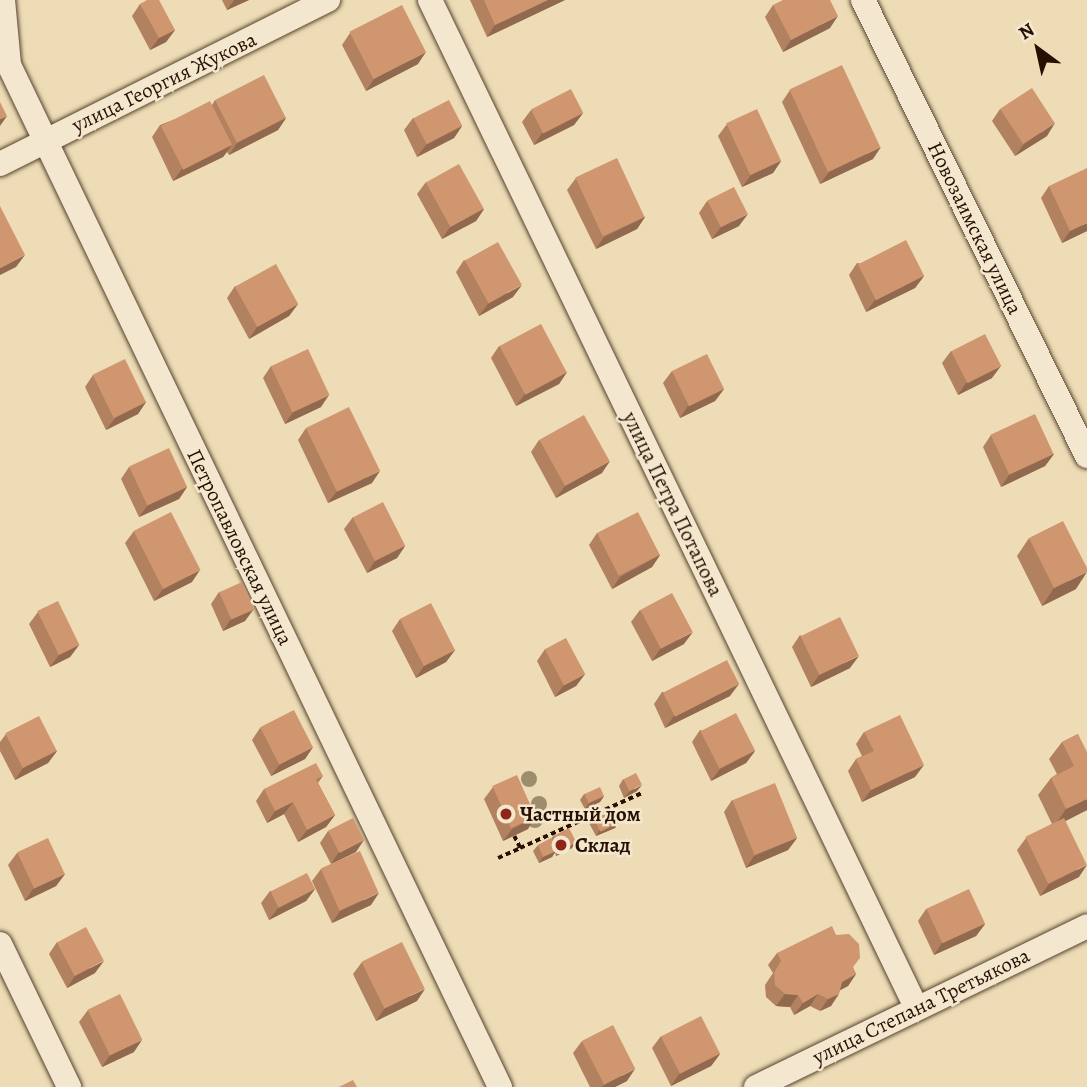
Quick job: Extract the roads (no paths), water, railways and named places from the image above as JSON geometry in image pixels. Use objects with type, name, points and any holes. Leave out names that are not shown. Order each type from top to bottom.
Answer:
[{"type":"street","name":"Петропавловская улица","points":[[3,0],[9,65],[500,1087]]},
{"type":"street","name":"улица Георгия Жукова","points":[[0,164],[328,0]]},
{"type":"street","name":"улица Петра Потапова","points":[[430,0],[916,1007]]},
{"type":"street","name":"Новозаимская улица","points":[[863,0],[1087,456]]},
{"type":"street","name":"улица Степана Третьякова","points":[[756,1087],[1087,926]]},
{"type":"street","points":[[0,944],[69,1087]]},
{"type":"place","name":"Частный дом","points":[[506,814]]},
{"type":"place","name":"Склад","points":[[561,845]]}]
